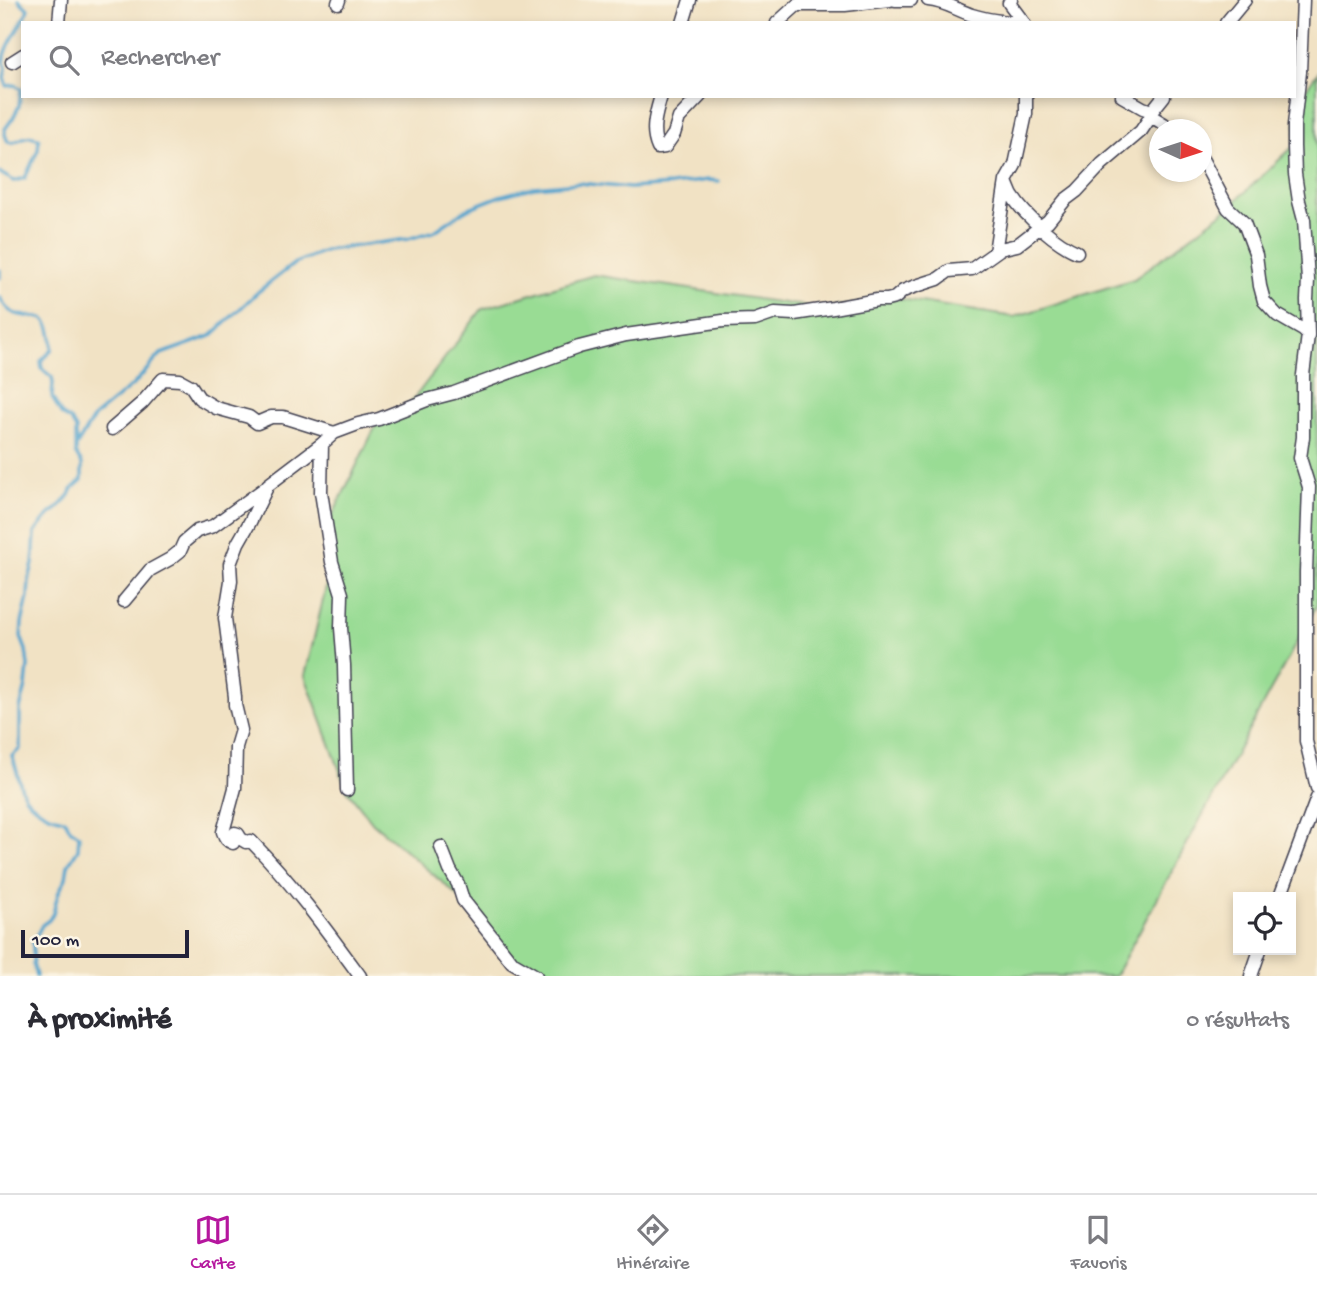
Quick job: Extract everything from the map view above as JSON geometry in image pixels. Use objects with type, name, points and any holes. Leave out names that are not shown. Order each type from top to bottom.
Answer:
[{"type":"street","points":[[59,21],[61,0]]},
{"type":"street","points":[[684,21],[690,0]]},
{"type":"street","points":[[778,21],[791,3],[810,0]]},
{"type":"street","points":[[791,3],[845,5],[911,0]]},
{"type":"street","points":[[928,0],[974,16],[1006,21]]},
{"type":"street","points":[[1228,21],[1245,0]]},
{"type":"street","points":[[1303,0],[1294,146],[1298,201],[1304,220],[1307,248],[1308,335],[1300,458],[1309,487],[1306,741],[1317,788]]},
{"type":"street","points":[[1009,1],[1022,21]]},
{"type":"street","points":[[660,98],[654,118],[654,139],[658,148],[665,147],[674,134],[679,118],[699,98]]},
{"type":"street","points":[[995,252],[1006,181],[1015,165],[1026,114],[1026,98]]},
{"type":"street","points":[[1126,98],[1158,119]]},
{"type":"street","points":[[124,601],[150,570],[180,551],[184,542],[197,531],[213,526],[334,433],[579,347],[626,335],[723,321],[755,320],[775,313],[794,314],[895,298],[904,291],[938,279],[949,271],[972,269],[1000,249],[1017,245],[1056,213],[1065,200],[1102,164],[1141,131],[1162,98]]},
{"type":"street","points":[[1212,178],[1228,208],[1244,223],[1256,255],[1264,301],[1277,314],[1308,335]]},
{"type":"street","points":[[1006,181],[1017,202],[1066,248],[1076,252]]},
{"type":"street","points":[[1292,325],[1306,350]]},
{"type":"street","points":[[112,429],[142,403],[163,379],[180,380],[191,386],[199,398],[216,408],[249,417],[257,423],[271,416],[283,417],[334,433]]},
{"type":"street","points":[[322,444],[321,492],[332,562],[342,594],[347,790]]},
{"type":"street","points":[[268,485],[230,564],[232,581],[225,618],[240,730],[236,747],[235,788],[223,832],[225,838],[233,843],[235,833],[246,842],[251,841],[307,904],[360,976]]},
{"type":"street","points":[[1282,892],[1317,798]]},
{"type":"street","points":[[441,847],[463,900],[513,962],[536,976]]},
{"type":"street","points":[[1251,976],[1258,955]]},
{"type":"green space","points":[[1317,73],[1317,605],[1115,976],[571,976],[512,962],[463,900],[373,823],[347,790],[305,676],[332,562],[327,527],[379,419],[406,409],[482,309],[594,275],[825,309],[895,298],[1014,317],[1134,279],[1228,208],[1294,146],[1298,101]]},
{"type":"waterway","points":[[19,0],[28,9],[22,21]]},
{"type":"waterway","points":[[21,23],[7,49],[4,78],[7,86],[15,85],[21,89]]},
{"type":"waterway","points":[[0,173],[14,181],[25,178],[38,150],[39,139],[35,137],[22,138],[12,143],[8,142],[5,135],[5,129],[19,106],[21,89]]},
{"type":"waterway","points":[[77,445],[94,417],[134,384],[161,354],[211,336],[259,291],[295,263],[327,250],[408,239],[435,231],[467,209],[534,187],[579,183],[630,188],[719,181]]},
{"type":"waterway","points":[[0,270],[0,278]]},
{"type":"waterway","points":[[0,297],[7,309],[23,316],[43,318],[50,328],[52,350],[41,361],[42,369],[52,377],[52,397],[61,414],[71,421],[76,429],[76,454],[82,464],[82,480],[35,533],[33,564],[22,623],[21,637],[28,666],[20,709],[20,749],[12,756],[22,791],[31,803],[49,815],[65,820],[70,829],[79,835],[78,849],[68,865],[53,913],[42,925],[33,942],[36,976]]}]
